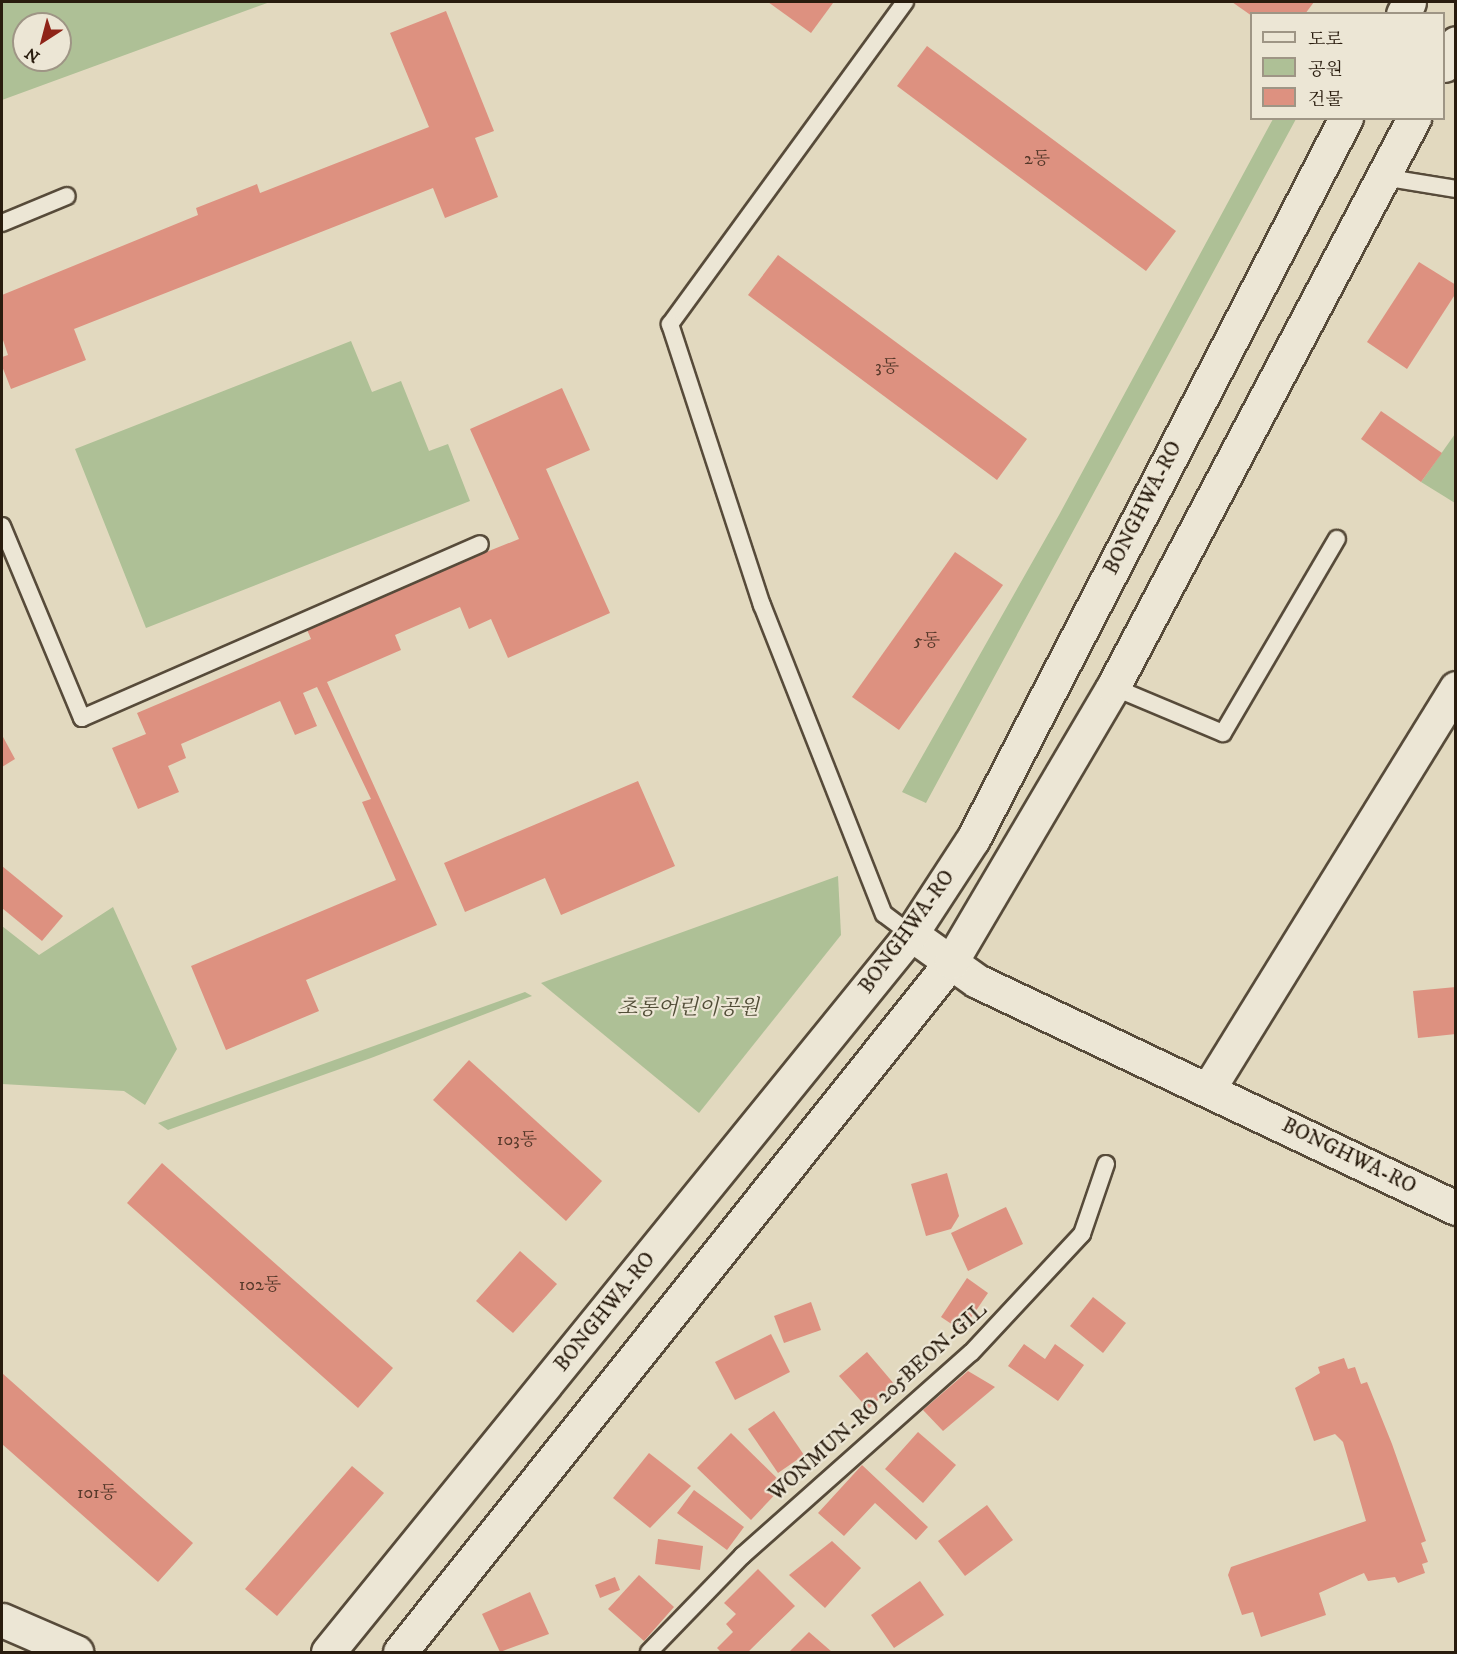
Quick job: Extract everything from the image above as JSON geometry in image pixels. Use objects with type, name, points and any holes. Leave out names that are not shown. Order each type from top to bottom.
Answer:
[{"type":"street","points":[[1445,61],[1455,43]]},
{"type":"street","name":"BONGHWA-RO","points":[[328,1653],[910,934],[973,839],[1345,120]]},
{"type":"street","points":[[400,1653],[951,963],[1113,687],[1413,120]]},
{"type":"street","points":[[1209,1088],[1455,688]]},
{"type":"street","name":"BONGHWA-RO","points":[[910,934],[976,981],[1209,1088],[1455,1208]]},
{"type":"street","points":[[2,1620],[76,1653]]},
{"type":"lane","points":[[905,2],[670,324],[762,604],[884,914],[910,934]]},
{"type":"lane","points":[[1382,177],[1455,189]]},
{"type":"lane","points":[[2,223],[67,196]]},
{"type":"lane","points":[[2,526],[82,718],[480,544]]},
{"type":"lane","points":[[1113,687],[1222,733],[1337,539]]},
{"type":"lane","name":"WONMUN-RO 205BEON-GIL","points":[[649,1653],[751,1548],[971,1353],[1082,1234],[1106,1164]]},
{"type":"green space","points":[[2,2],[270,2],[2,100]]},
{"type":"green space","points":[[1272,120],[1295,120],[926,803],[902,792],[1059,515]]},
{"type":"green space","points":[[351,341],[372,392],[401,381],[429,451],[448,444],[470,501],[146,628],[75,449]]},
{"type":"green space","points":[[1455,434],[1455,503],[1421,482]]},
{"type":"green space","name":"초롱어린이공원","points":[[838,876],[841,935],[699,1113],[541,983]]},
{"type":"green space","points":[[113,907],[177,1049],[145,1105],[124,1091],[2,1084],[2,926],[39,955]]},
{"type":"green space","points":[[525,992],[532,996],[371,1058],[168,1130],[158,1123]]},
{"type":"building","points":[[768,2],[830,2],[833,3],[811,33]]},
{"type":"building","points":[[1232,2],[1314,2],[1306,12],[1250,12],[1250,15]]},
{"type":"building","points":[[446,11],[494,131],[475,138],[498,197],[445,218],[433,188],[74,329],[86,360],[11,389],[2,366],[2,357],[8,355],[2,337],[2,295],[198,215],[196,208],[257,184],[260,193],[429,127],[390,33]]},
{"type":"building","points":[[927,46],[1176,231],[1146,271],[897,86]]},
{"type":"building","points":[[778,255],[1027,439],[997,480],[748,295]]},
{"type":"building","points":[[1419,262],[1456,285],[1456,293],[1407,369],[1367,342]]},
{"type":"building","points":[[562,388],[590,450],[546,469],[610,613],[508,658],[491,619],[469,629],[460,607],[395,635],[401,650],[327,682],[437,925],[306,980],[319,1011],[226,1050],[191,966],[396,880],[362,802],[371,799],[317,687],[303,693],[317,726],[295,735],[280,701],[181,744],[186,758],[168,766],[179,792],[138,809],[112,748],[146,734],[137,713],[311,639],[305,625],[519,539],[470,429]]},
{"type":"building","points":[[1381,411],[1442,453],[1421,482],[1361,439]]},
{"type":"building","points":[[955,552],[1003,585],[899,730],[852,697]]},
{"type":"building","points":[[2,735],[15,759],[2,767]]},
{"type":"building","points":[[638,781],[675,866],[561,915],[545,878],[465,912],[444,863]]},
{"type":"building","points":[[2,866],[63,916],[42,941],[2,908]]},
{"type":"building","points":[[1456,987],[1456,1034],[1418,1038],[1413,991]]},
{"type":"building","points":[[469,1060],[602,1181],[566,1221],[433,1100]]},
{"type":"building","points":[[162,1163],[393,1368],[358,1408],[127,1203]]},
{"type":"building","points":[[947,1173],[959,1216],[951,1229],[926,1236],[911,1184]]},
{"type":"building","points":[[1006,1207],[1023,1244],[968,1271],[951,1233]]},
{"type":"building","points":[[520,1251],[557,1284],[513,1333],[476,1301]]},
{"type":"building","points":[[967,1278],[988,1293],[962,1331],[941,1317]]},
{"type":"building","points":[[1093,1297],[1126,1323],[1103,1353],[1070,1326]]},
{"type":"building","points":[[811,1302],[821,1330],[784,1343],[774,1316]]},
{"type":"building","points":[[771,1334],[790,1372],[735,1400],[715,1362]]},
{"type":"building","points":[[1024,1344],[1045,1359],[1055,1344],[1084,1365],[1058,1401],[1008,1366]]},
{"type":"building","points":[[867,1352],[895,1385],[868,1409],[839,1376]]},
{"type":"building","points":[[1344,1358],[1348,1369],[1355,1367],[1361,1384],[1367,1382],[1392,1444],[1426,1541],[1421,1543],[1428,1562],[1422,1564],[1425,1573],[1398,1583],[1395,1577],[1368,1581],[1364,1573],[1319,1593],[1326,1615],[1261,1637],[1253,1612],[1242,1615],[1228,1575],[1231,1567],[1366,1521],[1343,1442],[1335,1434],[1314,1441],[1295,1388],[1320,1373],[1318,1367]]},
{"type":"building","points":[[968,1371],[995,1387],[943,1431],[923,1410]]},
{"type":"building","points":[[2,1373],[193,1543],[158,1582],[2,1444]]},
{"type":"building","points":[[774,1411],[804,1455],[778,1473],[748,1429]]},
{"type":"building","points":[[918,1432],[956,1465],[923,1503],[885,1469]]},
{"type":"building","points":[[731,1433],[784,1485],[751,1520],[697,1468]]},
{"type":"building","points":[[649,1453],[691,1486],[650,1528],[613,1498]]},
{"type":"building","points":[[862,1465],[928,1527],[916,1540],[875,1503],[844,1536],[818,1513]]},
{"type":"building","points":[[352,1466],[384,1493],[277,1616],[245,1589]]},
{"type":"building","points":[[694,1490],[744,1527],[727,1550],[677,1513]]},
{"type":"building","points":[[987,1505],[1013,1540],[965,1576],[938,1541]]},
{"type":"building","points":[[658,1539],[703,1546],[700,1570],[655,1564]]},
{"type":"building","points":[[832,1541],[861,1568],[825,1608],[789,1575]]},
{"type":"building","points":[[758,1569],[795,1606],[748,1652],[721,1652],[717,1648],[733,1632],[726,1624],[736,1614],[724,1603]]},
{"type":"building","points":[[639,1575],[674,1607],[644,1641],[608,1609]]},
{"type":"building","points":[[615,1577],[620,1590],[600,1598],[595,1585]]},
{"type":"building","points":[[920,1581],[944,1615],[894,1648],[871,1615]]},
{"type":"building","points":[[530,1592],[549,1634],[500,1652],[482,1614]]},
{"type":"building","points":[[809,1632],[832,1652],[789,1652]]}]
